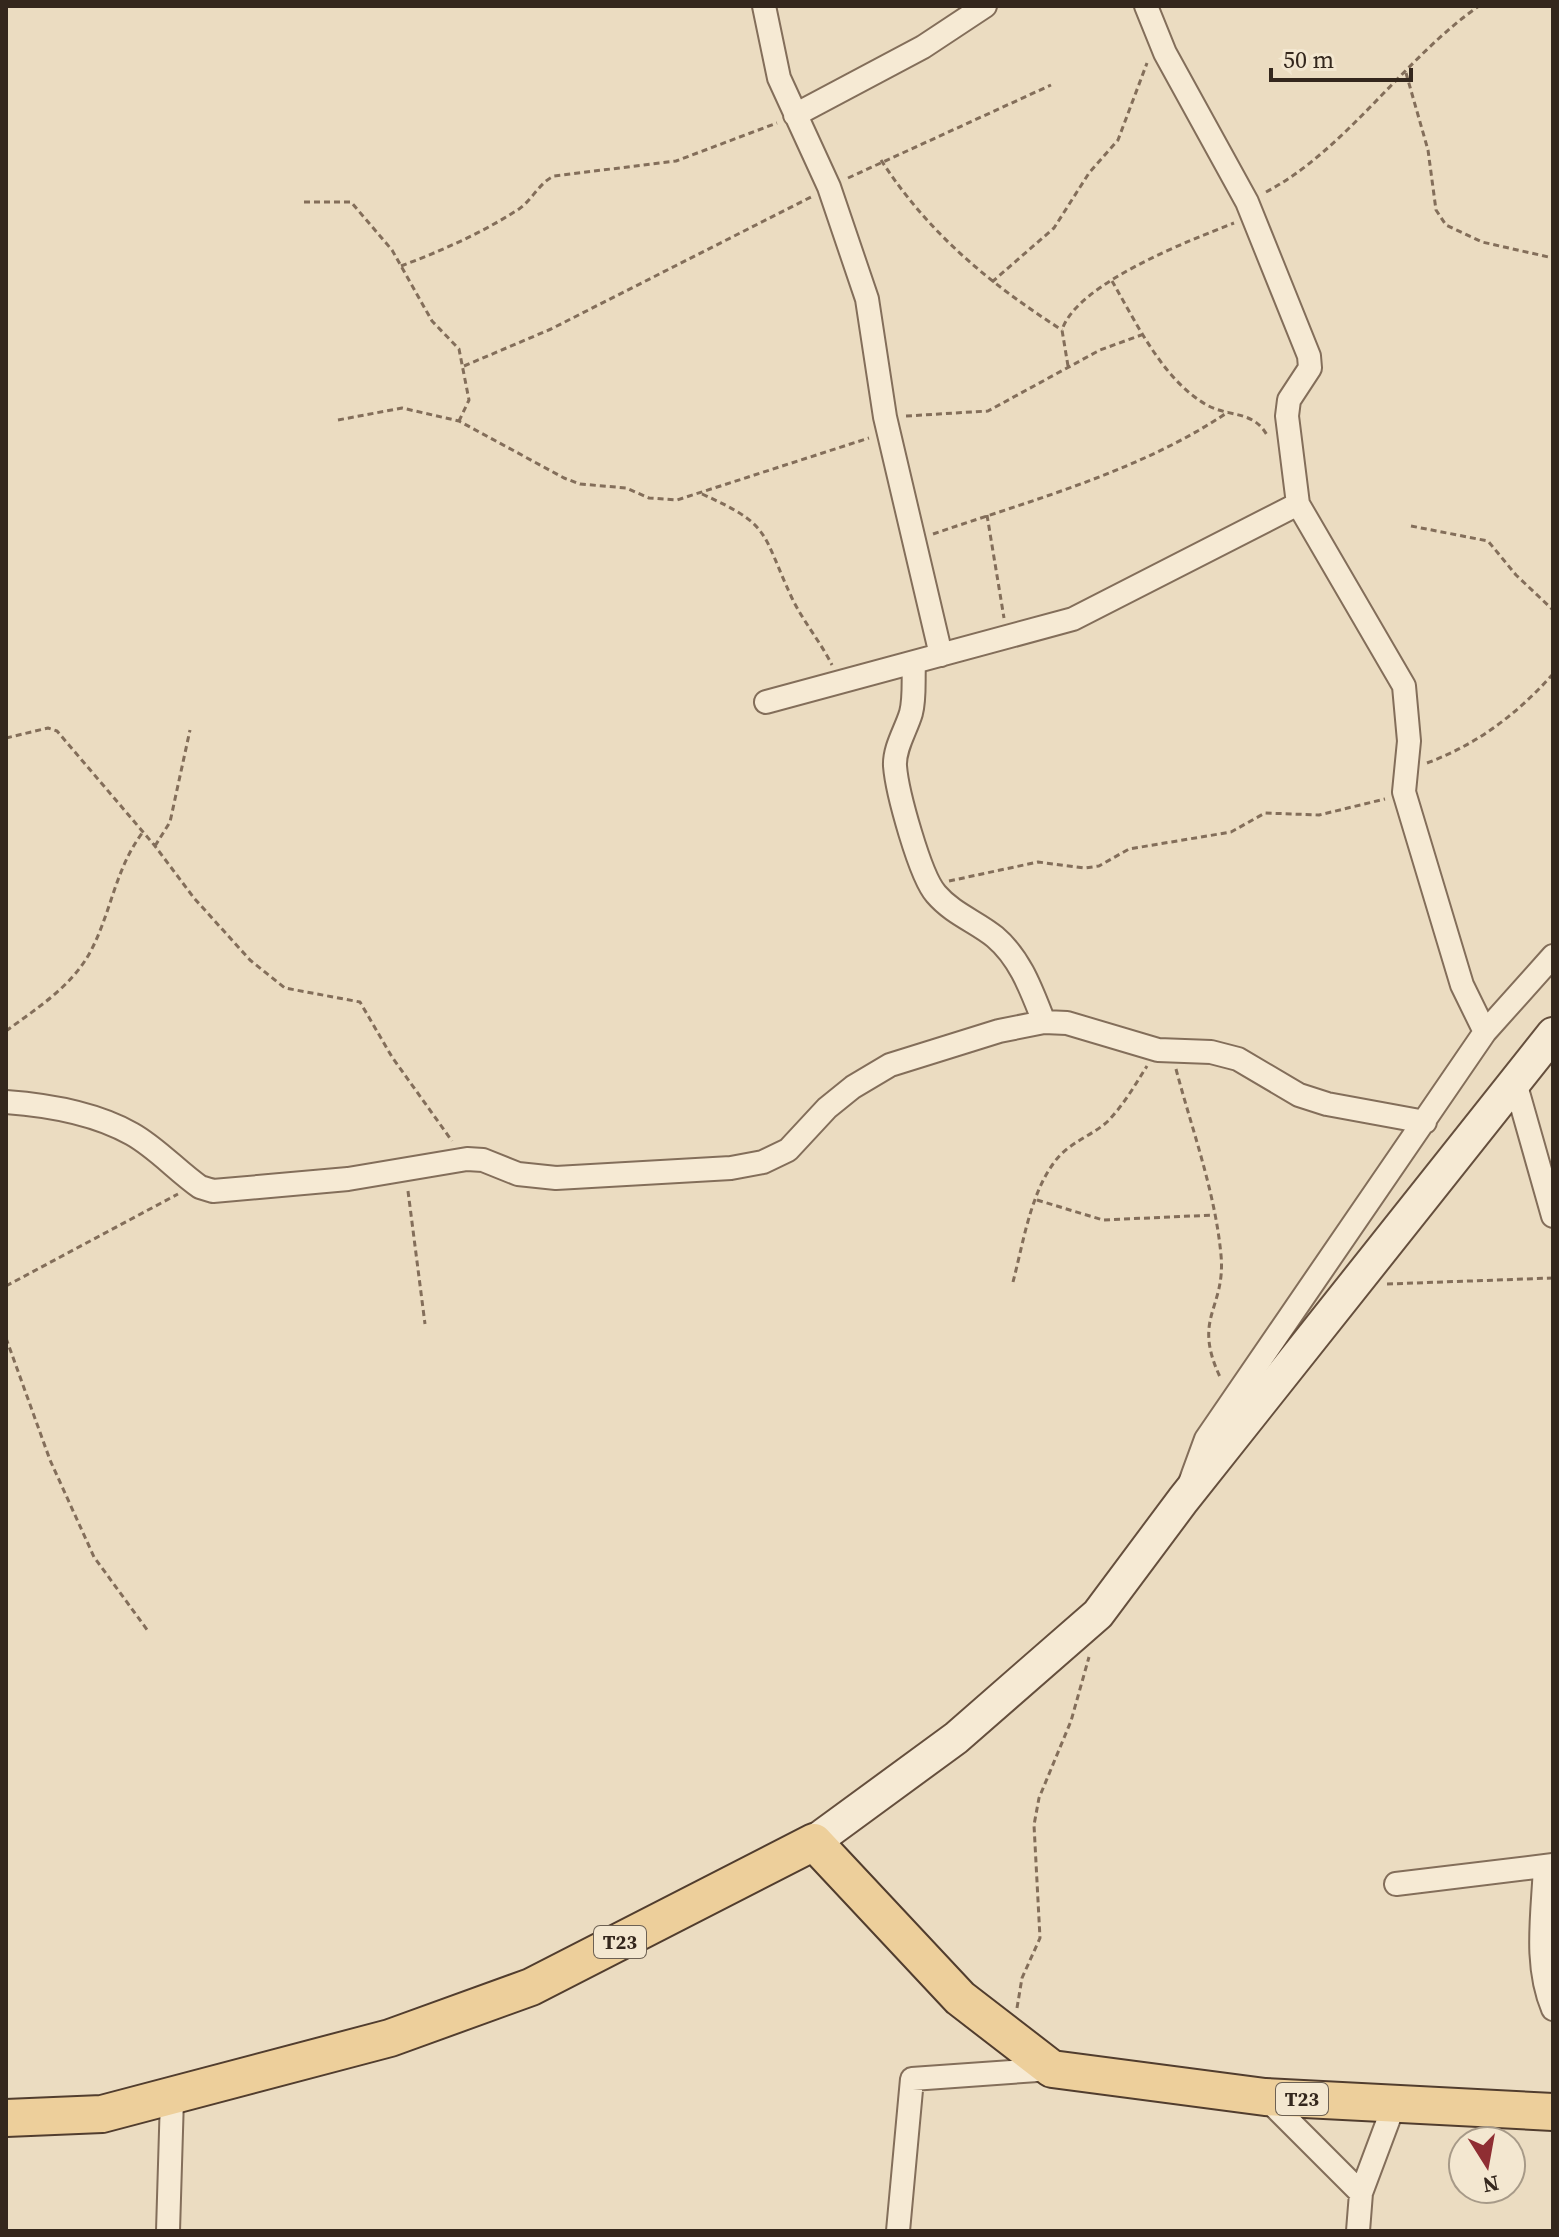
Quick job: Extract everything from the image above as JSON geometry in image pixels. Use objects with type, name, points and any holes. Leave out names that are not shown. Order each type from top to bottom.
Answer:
[{"type":"main road","points":[[1052,2069],[960,1998],[814,1842],[956,1738],[1098,1614],[1183,1500],[1553,1034]]},
{"type":"main road","name":"T23","points":[[6,2118],[102,2114],[390,2038],[531,1987],[814,1842]]},
{"type":"main road","name":"T23","points":[[1052,2069],[1265,2097],[1553,2112]]},
{"type":"street","points":[[764,6],[779,78],[829,187],[867,299],[886,424],[941,655]]},
{"type":"street","points":[[795,115],[923,47],[985,6]]},
{"type":"street","points":[[1146,6],[1156,32],[1250,209],[1309,356],[1305,380],[1289,400],[1293,477],[1298,504],[1404,686],[1409,741],[1404,782],[1462,985],[1485,1032]]},
{"type":"street","points":[[766,702],[1073,619],[1298,504]]},
{"type":"street","points":[[914,664],[912,709],[895,760],[896,776],[930,885],[948,906],[995,936],[1013,957],[1026,977],[1044,1022]]},
{"type":"street","points":[[1183,1500],[1206,1439],[1232,1400],[1485,1032],[1553,956]]},
{"type":"street","points":[[6,1102],[56,1109],[111,1125],[131,1134],[194,1183],[213,1191],[258,1189],[406,1171],[467,1159],[483,1160],[518,1174],[556,1178],[731,1168],[763,1162],[788,1150],[827,1108],[853,1087],[890,1065],[999,1031],[1044,1022],[1067,1023],[1165,1050],[1211,1052],[1238,1059],[1299,1095],[1327,1104],[1425,1122]]},
{"type":"street","points":[[1515,1082],[1553,1216]]},
{"type":"street","points":[[1396,1884],[1549,1866],[1541,1957],[1550,1994]]},
{"type":"street","points":[[898,2231],[912,2079],[1052,2069]]},
{"type":"street","points":[[1265,2097],[1361,2193]]},
{"type":"street","points":[[168,2231],[172,2098]]},
{"type":"street","points":[[1358,2231],[1361,2193],[1394,2105]]},
{"type":"path","points":[[1068,366],[1062,330],[1076,310],[1141,262],[1250,209],[1305,167],[1438,40],[1479,6]]},
{"type":"path","points":[[992,282],[1054,228],[1089,173],[1118,140],[1156,32]]},
{"type":"path","points":[[1406,73],[1428,150],[1436,210],[1446,225],[1482,242],[1553,258]]},
{"type":"path","points":[[464,366],[551,329],[881,160],[1051,85]]},
{"type":"path","points":[[401,266],[441,251],[505,218],[530,200],[547,179],[554,176],[676,161],[744,138],[795,115]]},
{"type":"path","points":[[881,160],[946,243],[992,282],[1062,330]]},
{"type":"path","points":[[304,202],[351,202],[380,233],[432,321],[455,341],[464,366],[469,400],[459,421]]},
{"type":"path","points":[[1112,281],[1173,377],[1209,407],[1247,416],[1259,423],[1293,477]]},
{"type":"path","points":[[338,420],[402,408],[459,421],[580,484],[626,488],[662,501],[702,494],[886,424],[988,411],[1068,366],[1144,334]]},
{"type":"path","points":[[912,541],[1116,469],[1194,435],[1228,412]]},
{"type":"path","points":[[702,494],[743,513],[763,532],[792,597],[840,683]]},
{"type":"path","points":[[987,515],[1008,637]]},
{"type":"path","points":[[1411,526],[1488,541],[1516,575],[1553,610]]},
{"type":"path","points":[[930,885],[1038,862],[1085,868],[1099,866],[1129,849],[1231,832],[1265,813],[1328,814],[1404,782],[1484,736],[1508,718],[1553,674]]},
{"type":"path","points":[[6,738],[48,728],[57,731],[155,846],[194,898],[272,980],[285,988],[360,1002],[392,1057],[467,1159]]},
{"type":"path","points":[[155,846],[164,836],[173,813],[190,730]]},
{"type":"path","points":[[6,1031],[78,971],[89,954],[120,868],[143,832]]},
{"type":"path","points":[[1013,1282],[1037,1200],[1053,1164],[1071,1144],[1104,1125],[1165,1050]]},
{"type":"path","points":[[1165,1050],[1214,1215],[1222,1277],[1207,1324],[1208,1340],[1232,1400]]},
{"type":"path","points":[[406,1171],[425,1324]]},
{"type":"path","points":[[6,1286],[168,1200],[194,1183]]},
{"type":"path","points":[[1037,1200],[1103,1220],[1214,1215]]},
{"type":"path","points":[[1355,1283],[1443,1284],[1553,1278]]},
{"type":"path","points":[[6,1338],[50,1460],[94,1557],[148,1631]]},
{"type":"path","points":[[1017,2015],[1022,1978],[1040,1938],[1034,1825],[1039,1798],[1071,1721],[1098,1614]]}]
